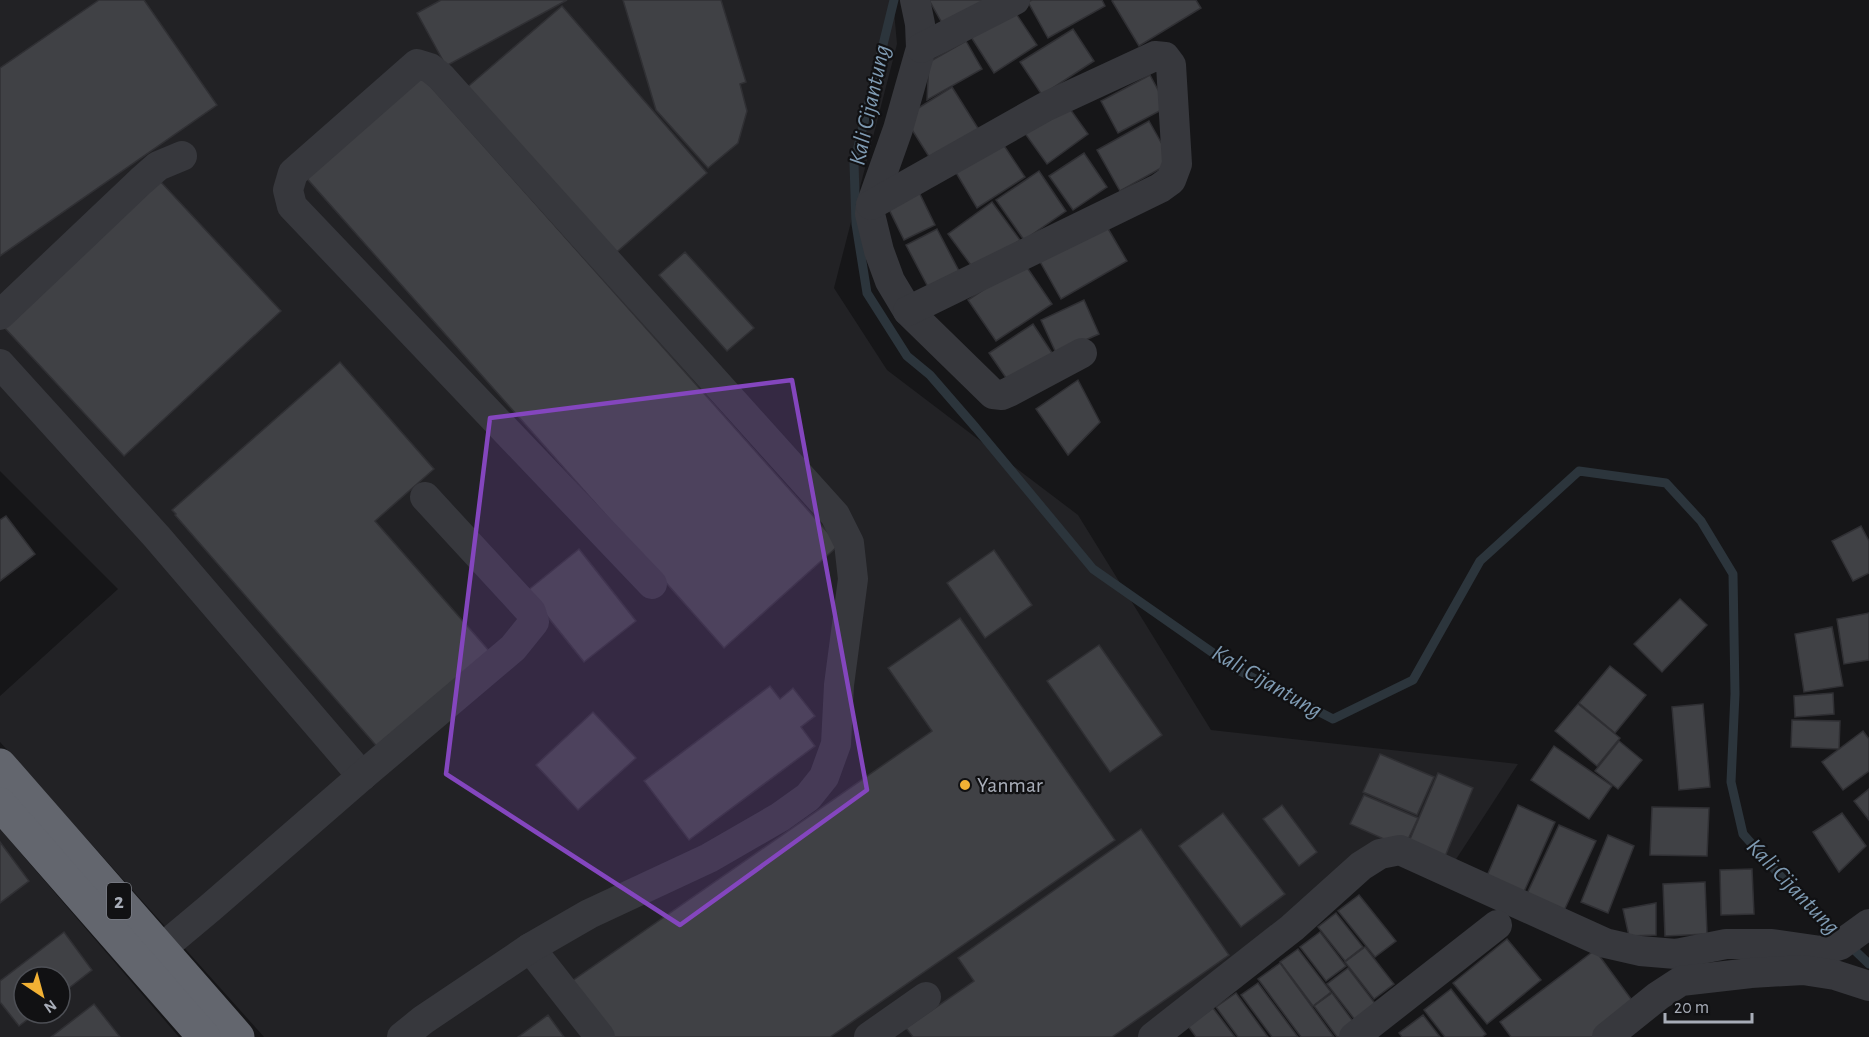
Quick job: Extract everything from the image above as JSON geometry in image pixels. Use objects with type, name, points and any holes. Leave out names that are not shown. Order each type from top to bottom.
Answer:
[{"type":"highway","name":"2","points":[[0,765],[206,1026],[238,1037]]},
{"type":"highway","name":"2","points":[[0,804],[150,956]]},
{"type":"street","points":[[915,0],[920,24],[921,48],[898,129],[871,205],[870,214],[879,251],[890,281],[908,311],[993,394],[1002,395],[1009,392],[1082,353]]},
{"type":"street","points":[[921,48],[1015,0]]},
{"type":"street","points":[[871,205],[1045,107],[1155,56],[1165,57],[1171,65],[1177,164],[1171,180],[1160,188],[908,311]]},
{"type":"street","points":[[402,1037],[423,1020],[530,948],[589,914],[708,858],[780,817],[808,797],[824,777],[836,744],[839,685],[853,579],[849,543],[836,515],[449,86],[430,68],[417,64],[293,173],[288,190],[292,206],[652,584]]},
{"type":"street","points":[[0,315],[158,166],[182,156]]},
{"type":"street","points":[[0,364],[157,537],[362,776]]},
{"type":"street","points":[[150,956],[513,648],[534,622],[531,612],[424,497]]},
{"type":"street","points":[[1154,1037],[1292,928],[1361,866],[1380,854],[1400,850],[1605,943],[1640,951],[1679,967],[1751,973],[1803,970],[1835,975],[1869,986]]},
{"type":"street","points":[[1354,1037],[1497,925]]},
{"type":"street","points":[[1607,1037],[1658,996],[1679,967],[1726,944],[1772,944],[1821,951],[1856,934]]},
{"type":"street","points":[[530,948],[600,1037]]},
{"type":"street","points":[[869,1037],[926,997]]},
{"type":"highlighted area","points":[[792,380],[867,790],[680,925],[446,774],[490,418]]},
{"type":"shaded area","points":[[0,0],[893,0],[897,44],[834,288],[887,370],[1078,515],[1211,730],[1518,764],[1451,867],[1373,865],[1163,1037],[264,1037],[0,742],[0,696],[118,589],[0,471]]},
{"type":"shaded area","points":[[0,829],[179,1037],[0,1037]]},
{"type":"building","points":[[99,0],[144,0],[217,105],[0,256],[0,68]]},
{"type":"building","points":[[441,0],[567,0],[446,66],[417,13]]},
{"type":"building","points":[[623,0],[721,0],[746,82],[740,84],[747,111],[738,143],[708,168],[656,110]]},
{"type":"building","points":[[929,0],[999,0],[946,30]]},
{"type":"building","points":[[1032,0],[1102,0],[1105,6],[1048,38],[1028,2]]},
{"type":"building","points":[[1196,0],[1201,8],[1139,46],[1112,1]]},
{"type":"building","points":[[562,6],[707,173],[610,258],[464,90]]},
{"type":"building","points":[[1013,9],[1037,45],[994,73],[971,37]]},
{"type":"building","points":[[1073,29],[1094,61],[1042,95],[1020,62]]},
{"type":"building","points":[[966,41],[982,69],[927,100],[929,62]]},
{"type":"building","points":[[417,71],[839,545],[724,648],[302,173]]},
{"type":"building","points":[[1150,75],[1167,107],[1118,133],[1101,101]]},
{"type":"building","points":[[952,87],[981,133],[933,163],[904,117]]},
{"type":"building","points":[[1065,102],[1088,134],[1047,164],[1024,132]]},
{"type":"building","points":[[1149,121],[1172,162],[1120,191],[1097,150]]},
{"type":"building","points":[[1001,141],[1025,177],[977,208],[955,171]]},
{"type":"building","points":[[1084,153],[1107,187],[1073,210],[1049,176]]},
{"type":"building","points":[[1039,171],[1066,211],[1024,240],[996,200]]},
{"type":"building","points":[[160,181],[281,311],[124,456],[3,326]]},
{"type":"building","points":[[915,184],[935,225],[904,240],[884,199]]},
{"type":"building","points":[[992,202],[1020,240],[976,272],[948,234]]},
{"type":"building","points":[[1103,220],[1127,261],[1061,299],[1038,258]]},
{"type":"building","points":[[937,229],[959,271],[928,287],[906,245]]},
{"type":"building","points":[[685,252],[754,328],[727,351],[659,275]]},
{"type":"building","points":[[1024,263],[1052,304],[996,341],[968,300]]},
{"type":"building","points":[[1084,300],[1099,334],[1056,353],[1041,320]]},
{"type":"building","points":[[1033,324],[1056,359],[1013,388],[989,353]]},
{"type":"building","points":[[340,362],[434,469],[375,521],[491,653],[380,750],[172,510]]},
{"type":"building","points":[[1078,380],[1100,422],[1068,455],[1036,409]]},
{"type":"building","points":[[6,516],[35,554],[0,581],[0,520]]},
{"type":"building","points":[[1861,526],[1869,541],[1869,573],[1853,581],[1832,541]]},
{"type":"building","points":[[579,549],[636,621],[584,662],[527,591]]},
{"type":"building","points":[[994,550],[1032,605],[985,638],[947,583]]},
{"type":"building","points":[[1680,599],[1707,625],[1662,672],[1634,644]]},
{"type":"building","points":[[1869,613],[1869,660],[1844,664],[1837,619]]},
{"type":"building","name":"Yanmar","points":[[960,618],[1115,840],[830,1037],[611,1037],[572,981],[932,731],[888,668]]},
{"type":"building","points":[[1832,627],[1843,686],[1804,692],[1795,634]]},
{"type":"building","points":[[1099,645],[1162,735],[1110,772],[1047,681]]},
{"type":"building","points":[[1610,666],[1646,695],[1615,733],[1579,703]]},
{"type":"building","points":[[770,686],[780,699],[793,688],[815,716],[801,727],[815,746],[689,840],[644,781]]},
{"type":"building","points":[[1833,693],[1834,714],[1795,717],[1794,696]]},
{"type":"building","points":[[1578,704],[1620,738],[1597,766],[1555,731]]},
{"type":"building","points":[[1703,704],[1710,787],[1679,790],[1672,707]]},
{"type":"building","points":[[593,712],[636,758],[578,810],[536,765]]},
{"type":"building","points":[[1792,720],[1840,721],[1839,749],[1791,747]]},
{"type":"building","points":[[1863,731],[1869,739],[1869,771],[1843,790],[1822,762]]},
{"type":"building","points":[[1619,741],[1642,760],[1618,789],[1595,771]]},
{"type":"building","points":[[1554,746],[1612,786],[1589,819],[1531,780]]},
{"type":"building","points":[[1380,754],[1434,777],[1417,815],[1363,792]]},
{"type":"building","points":[[1438,773],[1473,788],[1444,859],[1408,844]]},
{"type":"building","points":[[1869,789],[1869,820],[1854,801]]},
{"type":"building","points":[[1364,795],[1418,818],[1404,848],[1350,824]]},
{"type":"building","points":[[1282,805],[1317,852],[1299,866],[1263,819]]},
{"type":"building","points":[[1518,805],[1555,822],[1523,894],[1486,878]]},
{"type":"building","points":[[1652,807],[1709,808],[1707,856],[1650,855]]},
{"type":"building","points":[[1223,813],[1285,894],[1241,927],[1179,846]]},
{"type":"building","points":[[1842,813],[1866,846],[1839,872],[1813,832]]},
{"type":"building","points":[[1559,825],[1596,841],[1562,915],[1525,898]]},
{"type":"building","points":[[1141,829],[1229,955],[1112,1037],[913,1037],[906,1028],[974,981],[958,958]]},
{"type":"building","points":[[1608,835],[1634,846],[1608,913],[1581,902]]},
{"type":"building","points":[[0,842],[29,881],[0,903]]},
{"type":"building","points":[[1752,869],[1754,914],[1721,915],[1720,870]]},
{"type":"building","points":[[1705,882],[1707,934],[1665,936],[1663,884]]},
{"type":"building","points":[[1359,895],[1396,941],[1375,957],[1338,911]]},
{"type":"building","points":[[1656,903],[1656,935],[1629,936],[1623,909]]},
{"type":"building","points":[[1336,913],[1363,947],[1345,961],[1318,927]]},
{"type":"building","points":[[64,932],[92,970],[72,986],[72,965],[21,965]]},
{"type":"building","points":[[1320,932],[1346,966],[1326,981],[1300,947]]},
{"type":"building","points":[[1507,939],[1541,980],[1487,1024],[1453,983]]},
{"type":"building","points":[[1365,947],[1394,984],[1374,999],[1345,962]]},
{"type":"building","points":[[1298,949],[1331,992],[1313,1006],[1280,962]]},
{"type":"building","points":[[1595,950],[1637,1007],[1597,1037],[1511,1037],[1500,1022]]},
{"type":"building","points":[[1280,963],[1334,1037],[1301,1037],[1258,979]]},
{"type":"building","points":[[1348,968],[1380,1010],[1359,1025],[1327,984]]},
{"type":"building","points":[[12,972],[12,1017],[0,1002],[0,981]]},
{"type":"building","points":[[1258,983],[1298,1037],[1272,1037],[1241,995]]},
{"type":"building","points":[[1451,989],[1486,1034],[1482,1037],[1445,1037],[1424,1010]]},
{"type":"building","points":[[1236,993],[1268,1037],[1238,1037],[1216,1007]]},
{"type":"building","points":[[1332,993],[1358,1028],[1346,1037],[1337,1037],[1314,1006]]},
{"type":"building","points":[[94,1004],[120,1037],[51,1037],[67,1025],[72,1025],[72,1021]]},
{"type":"building","points":[[1213,1008],[1235,1037],[1196,1037],[1188,1026]]},
{"type":"building","points":[[548,1015],[564,1037],[518,1037]]},
{"type":"building","points":[[1423,1015],[1440,1037],[1402,1037],[1399,1033]]},
{"type":"waterway","name":"Kali Cijantung","points":[[894,0],[854,163],[856,224],[867,293],[907,356],[930,375],[1093,569],[1236,669],[1333,719],[1413,680],[1480,561],[1579,471],[1666,483],[1701,521],[1733,574],[1735,694],[1731,782],[1743,834],[1800,898],[1869,964]]},
{"type":"place","name":"Yanmar","points":[[965,785]]}]
